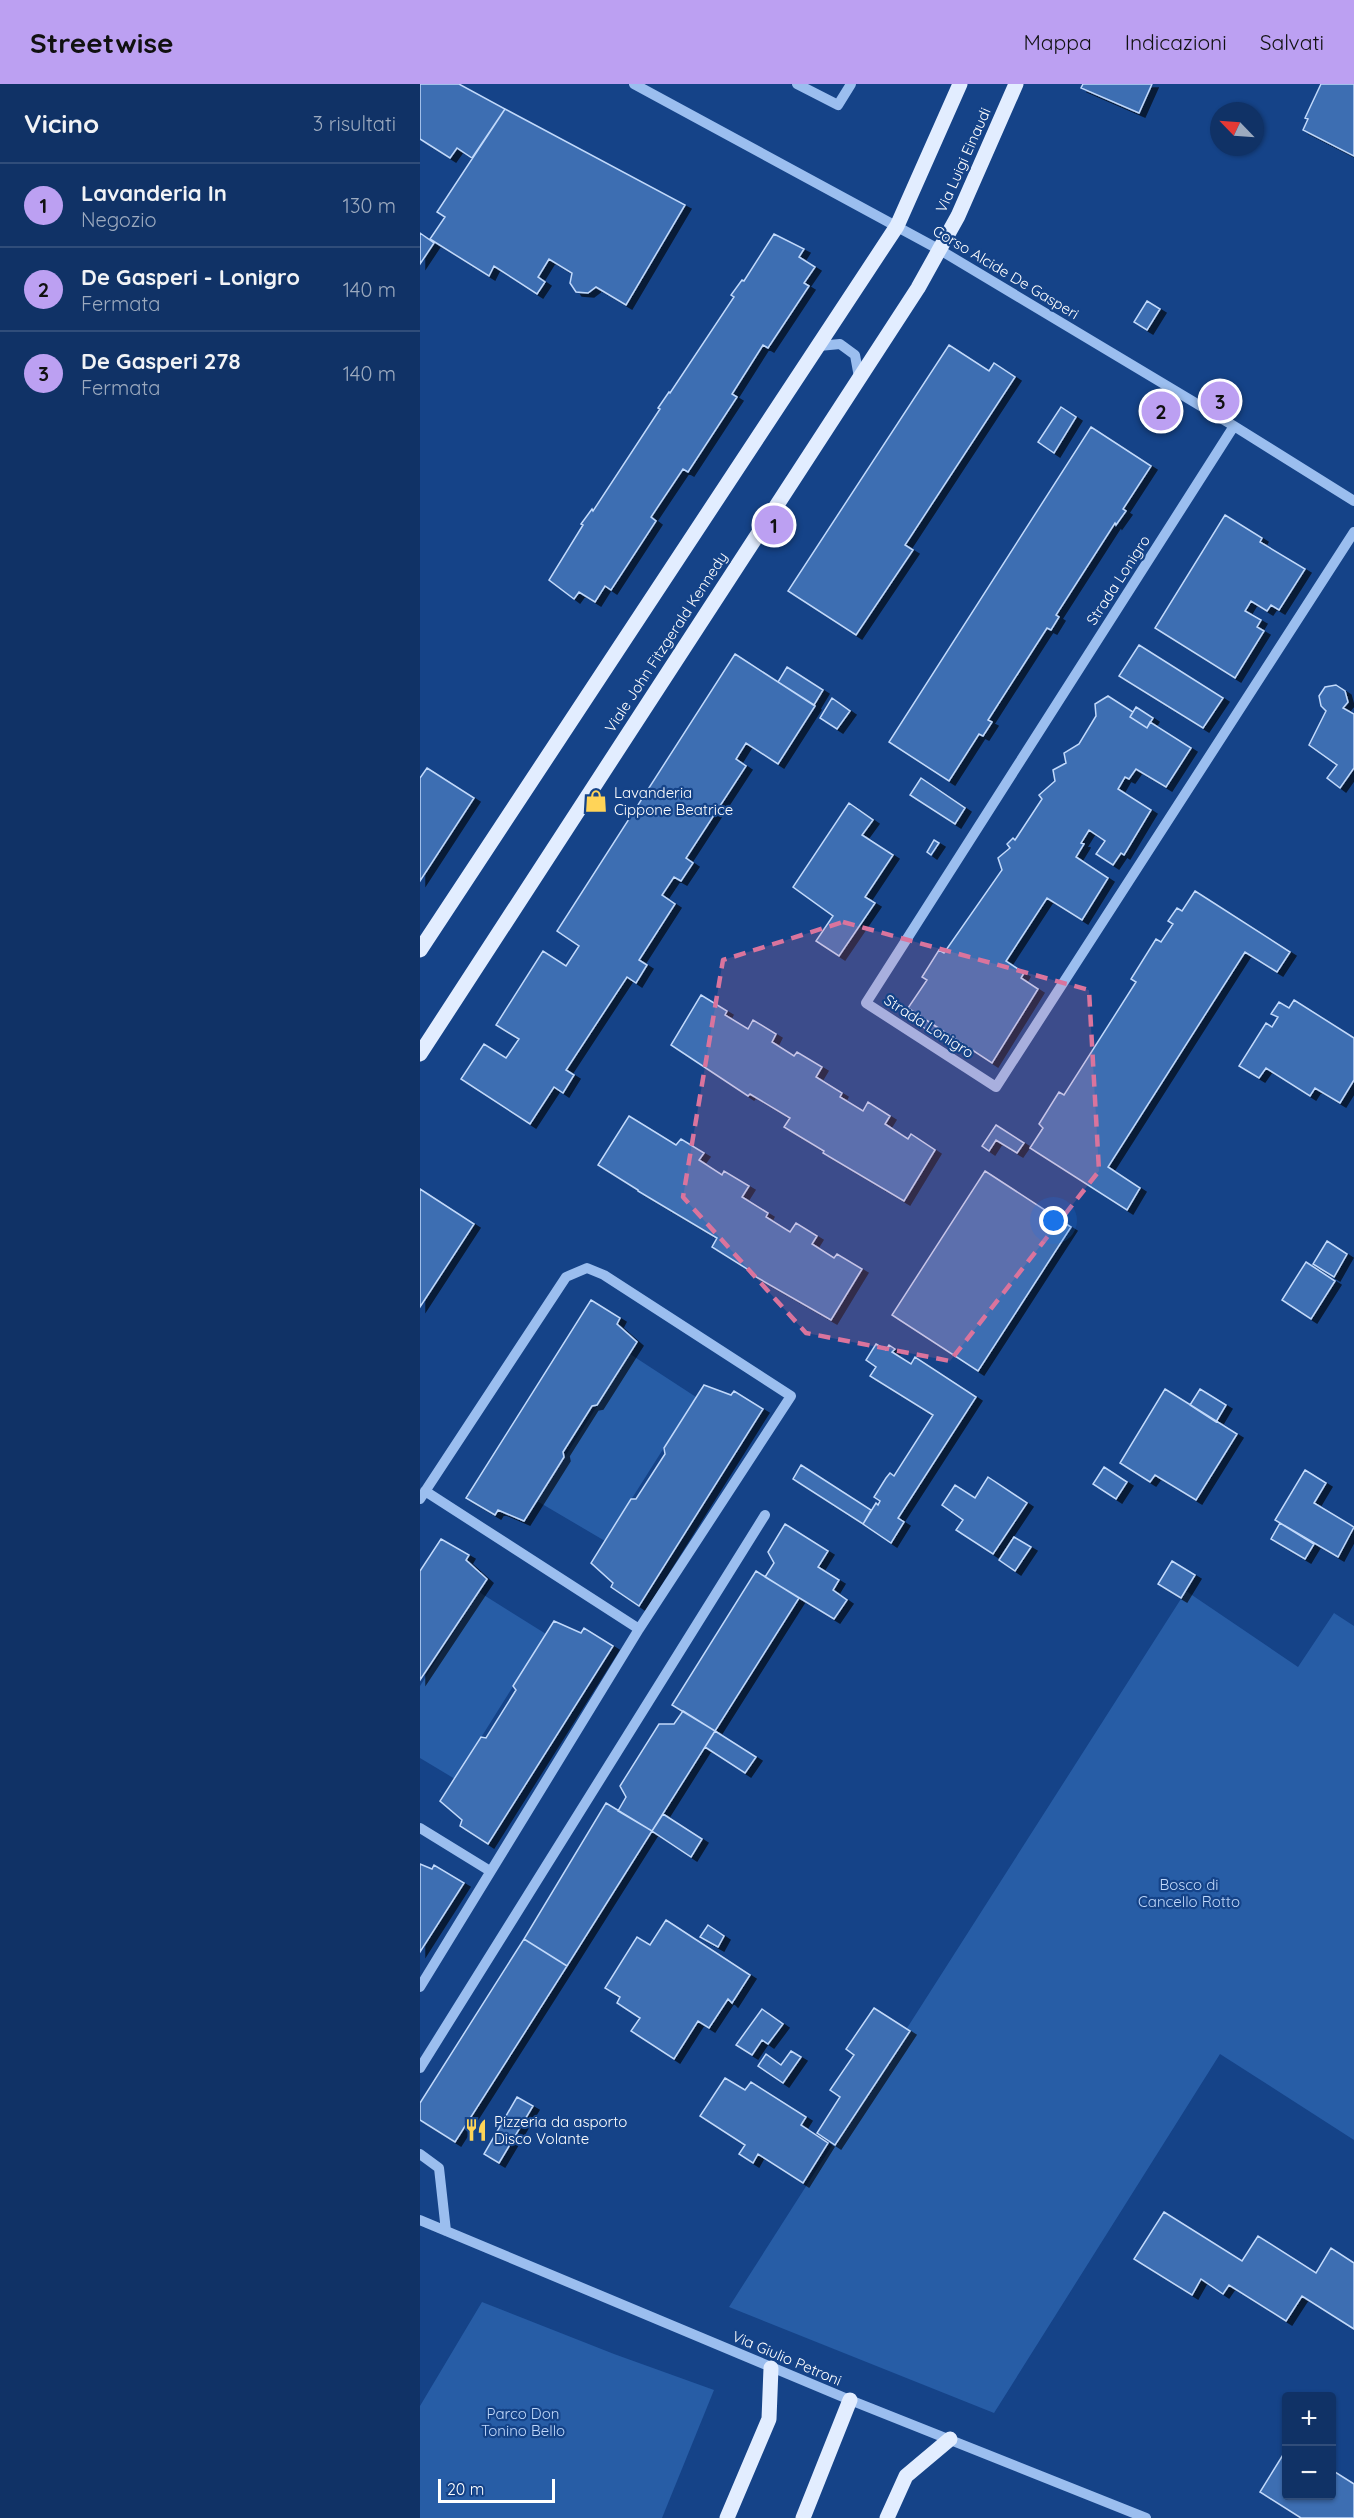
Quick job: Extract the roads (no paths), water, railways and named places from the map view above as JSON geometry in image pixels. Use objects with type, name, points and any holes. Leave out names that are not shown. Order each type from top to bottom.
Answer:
[{"type":"main road","points":[[420,950],[897,226],[960,84]]},
{"type":"main road","name":"Via Luigi Einaudi","points":[[940,250],[1016,84]]},
{"type":"main road","name":"Viale John Fitzgerald Kennedy","points":[[420,1054],[940,250]]},
{"type":"main road","points":[[727,2518],[769,2419],[771,2368]]},
{"type":"main road","points":[[803,2518],[850,2400]]},
{"type":"main road","points":[[887,2518],[906,2476],[950,2439]]},
{"type":"street","name":"Corso Alcide De Gasperi","points":[[634,84],[940,250],[1234,426],[1354,501]]},
{"type":"street","points":[[803,86],[838,105],[851,84]]},
{"type":"street","points":[[819,346],[842,345],[855,355],[859,376]]},
{"type":"street","name":"Strada Lonigro","points":[[1234,426],[866,1002],[996,1087],[1354,532]]},
{"type":"street","points":[[420,1987],[639,1629],[791,1396],[604,1275],[587,1268],[566,1277],[422,1495],[639,1629]]},
{"type":"street","points":[[420,2068],[765,1515]]},
{"type":"street","points":[[420,1828],[490,1871]]},
{"type":"street","points":[[420,2154],[439,2168],[446,2231]]},
{"type":"street","name":"Via Giulio Petroni","points":[[420,2220],[771,2368],[1146,2518]]},
{"type":"place","name":"De Gasperi 278","points":[[1220,401]]},
{"type":"place","name":"De Gasperi - Lonigro","points":[[1161,411]]},
{"type":"place","name":"Lavanderia In","points":[[774,525]]},
{"type":"place","name":"Lavanderia Cippone Beatrice","points":[[596,801]]},
{"type":"place","name":"Pizzeria da asporto Disco Volante","points":[[476,2130]]},
{"type":"park label","name":"Bosco di Cancello Rotto","points":[[1189,1892]]},
{"type":"park label","name":"Parco Don Tonino Bello","points":[[523,2422]]}]
